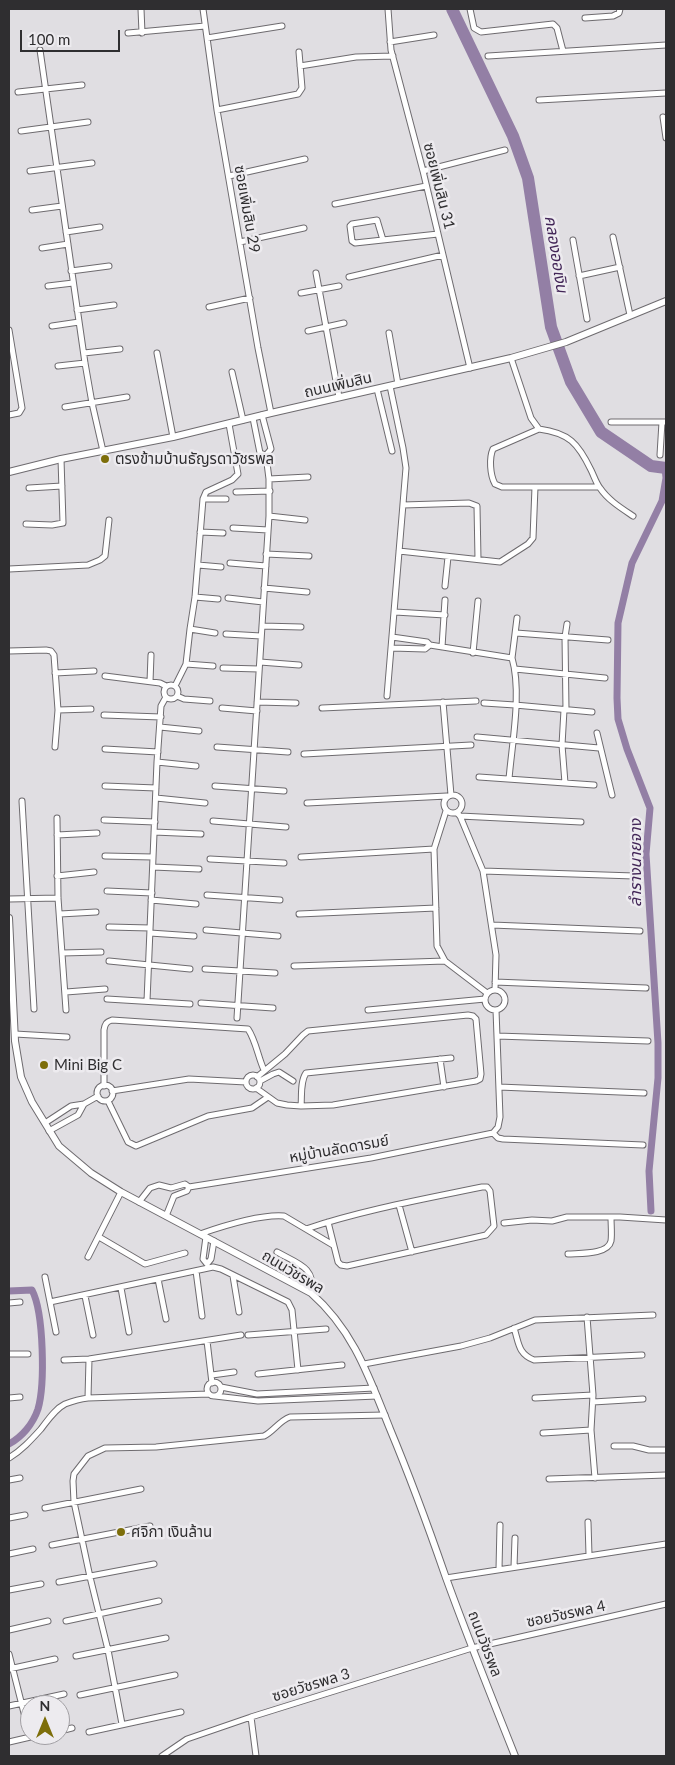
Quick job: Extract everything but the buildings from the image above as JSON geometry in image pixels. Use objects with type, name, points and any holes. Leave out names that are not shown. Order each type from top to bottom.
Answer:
[{"type":"street","points":[[141,9],[142,33]]},
{"type":"street","name":"ซอยเพิ่มสิน 29","points":[[203,9],[217,110],[271,413]]},
{"type":"street","name":"ซอยเพิ่มสิน 31","points":[[388,9],[392,56],[423,171],[470,368]]},
{"type":"street","points":[[585,18],[614,16],[619,13],[620,9]]},
{"type":"street","points":[[470,12],[474,28],[481,32],[553,24],[557,28],[563,51]]},
{"type":"street","points":[[128,33],[205,26]]},
{"type":"street","points":[[207,38],[282,26]]},
{"type":"street","points":[[390,42],[434,35]]},
{"type":"street","points":[[488,56],[666,44]]},
{"type":"street","points":[[40,50],[85,363],[103,451]]},
{"type":"street","points":[[217,110],[298,94],[302,88],[299,52]]},
{"type":"street","points":[[300,66],[356,57],[392,56]]},
{"type":"street","points":[[18,92],[82,85]]},
{"type":"street","points":[[539,100],[666,93]]},
{"type":"street","points":[[662,117],[666,138]]},
{"type":"street","points":[[21,131],[88,122]]},
{"type":"street","points":[[423,171],[505,150]]},
{"type":"street","points":[[229,176],[305,159]]},
{"type":"street","points":[[30,171],[92,163]]},
{"type":"street","points":[[335,204],[426,186]]},
{"type":"street","points":[[32,210],[62,206]]},
{"type":"street","points":[[383,240],[377,220],[352,224],[350,226],[354,242],[397,240],[438,234]]},
{"type":"street","points":[[66,232],[100,227]]},
{"type":"street","points":[[240,242],[304,228]]},
{"type":"street","points":[[613,237],[630,316]]},
{"type":"street","points":[[573,240],[587,319]]},
{"type":"street","points":[[42,248],[68,244]]},
{"type":"street","points":[[349,277],[443,255]]},
{"type":"street","points":[[72,271],[109,266]]},
{"type":"street","points":[[579,276],[620,267]]},
{"type":"street","points":[[316,272],[339,397]]},
{"type":"street","points":[[48,286],[73,283]]},
{"type":"street","points":[[301,293],[339,286]]},
{"type":"street","points":[[209,307],[250,298]]},
{"type":"street","name":"ถนนเพิ่มสิน","points":[[9,472],[174,437],[511,358],[566,342],[666,301]]},
{"type":"street","points":[[77,310],[114,305]]},
{"type":"street","points":[[52,326],[79,322]]},
{"type":"street","points":[[308,331],[344,322]]},
{"type":"street","points":[[9,330],[22,408],[19,413],[9,415]]},
{"type":"street","points":[[390,333],[398,384]]},
{"type":"street","points":[[84,353],[120,349]]},
{"type":"street","points":[[157,353],[174,437]]},
{"type":"street","points":[[511,358],[530,418],[539,429]]},
{"type":"street","points":[[58,366],[85,363]]},
{"type":"street","points":[[232,372],[243,420]]},
{"type":"street","points":[[387,696],[395,612],[403,484],[406,468],[390,386]]},
{"type":"street","points":[[377,389],[392,451]]},
{"type":"street","points":[[65,407],[127,397]]},
{"type":"street","points":[[238,1018],[270,491],[266,455],[271,449],[262,415]]},
{"type":"street","points":[[253,418],[260,453],[266,455]]},
{"type":"street","points":[[611,422],[664,422],[660,455]]},
{"type":"street","points":[[175,686],[186,664],[195,597],[203,500],[206,492],[232,480],[238,474],[229,424]]},
{"type":"street","points":[[600,488],[497,486],[493,481],[491,454],[493,449],[539,429],[556,431],[570,440],[583,454],[600,488],[611,501],[633,516]]},
{"type":"street","points":[[26,524],[52,525],[63,523],[61,460]]},
{"type":"street","points":[[269,479],[308,477]]},
{"type":"street","points":[[29,488],[62,486]]},
{"type":"street","points":[[399,551],[500,562],[528,544],[533,538],[536,487]]},
{"type":"street","points":[[236,492],[270,491]]},
{"type":"street","points":[[203,500],[226,499]]},
{"type":"street","points":[[403,505],[469,503],[477,506],[478,559]]},
{"type":"street","points":[[269,516],[305,520]]},
{"type":"street","points":[[9,569],[93,564],[104,556],[109,520]]},
{"type":"street","points":[[233,528],[268,530]]},
{"type":"street","points":[[200,532],[223,533]]},
{"type":"street","points":[[266,554],[309,556]]},
{"type":"street","points":[[445,586],[448,557]]},
{"type":"street","points":[[230,563],[266,566]]},
{"type":"street","points":[[198,565],[221,567]]},
{"type":"street","points":[[264,588],[307,592]]},
{"type":"street","points":[[195,597],[218,599]]},
{"type":"street","points":[[228,598],[263,602]]},
{"type":"street","points":[[442,647],[445,600]]},
{"type":"street","points":[[472,653],[478,601]]},
{"type":"street","points":[[395,612],[445,615]]},
{"type":"street","points":[[509,779],[516,705],[516,669],[512,658],[517,618]]},
{"type":"street","points":[[565,783],[562,745],[565,710],[565,637],[567,624]]},
{"type":"street","points":[[262,626],[301,627]]},
{"type":"street","points":[[190,629],[215,632]]},
{"type":"street","points":[[516,633],[608,640]]},
{"type":"street","points":[[226,634],[261,636]]},
{"type":"street","points":[[392,637],[427,642],[430,646]]},
{"type":"street","points":[[392,648],[425,649],[430,646],[442,647],[512,658]]},
{"type":"street","points":[[9,651],[46,650],[54,655],[58,710],[56,747]]},
{"type":"street","points":[[150,682],[151,655]]},
{"type":"street","points":[[260,662],[299,665]]},
{"type":"street","points":[[186,664],[213,666]]},
{"type":"street","points":[[223,668],[259,669]]},
{"type":"street","points":[[516,669],[605,678]]},
{"type":"street","points":[[56,673],[94,671]]},
{"type":"street","points":[[106,676],[166,686],[170,684],[175,686],[178,692],[177,696]]},
{"type":"street","points":[[148,1001],[157,762],[161,706],[166,697],[164,693],[166,686]]},
{"type":"street","points":[[166,697],[170,699],[177,696]]},
{"type":"street","points":[[177,696],[184,700],[210,701]]},
{"type":"street","points":[[322,708],[476,701]]},
{"type":"street","points":[[257,702],[296,703]]},
{"type":"street","points":[[443,702],[448,746],[449,796],[445,800],[446,811],[434,850],[437,946],[445,961],[487,993]]},
{"type":"street","points":[[484,703],[592,712]]},
{"type":"street","points":[[222,708],[257,711]]},
{"type":"street","points":[[58,710],[91,709]]},
{"type":"street","points":[[104,715],[161,717]]},
{"type":"street","points":[[160,727],[199,731]]},
{"type":"street","points":[[597,733],[599,748],[612,795]]},
{"type":"street","points":[[477,737],[599,748]]},
{"type":"street","points":[[304,754],[471,745]]},
{"type":"street","points":[[217,747],[288,752]]},
{"type":"street","points":[[105,749],[158,752]]},
{"type":"street","points":[[157,762],[196,766]]},
{"type":"street","points":[[479,777],[594,785]]},
{"type":"street","points":[[105,786],[156,788]]},
{"type":"street","points":[[215,786],[284,791]]},
{"type":"street","points":[[307,802],[457,796],[462,803],[459,815],[483,871],[496,954],[495,990]]},
{"type":"street","points":[[156,798],[205,803]]},
{"type":"street","points":[[22,801],[34,1009]]},
{"type":"street","points":[[446,811],[459,815],[581,822]]},
{"type":"street","points":[[56,818],[58,898],[66,1010]]},
{"type":"street","points":[[104,820],[155,822]]},
{"type":"street","points":[[213,821],[286,827]]},
{"type":"street","points":[[154,832],[201,834]]},
{"type":"street","points":[[57,835],[97,833]]},
{"type":"street","points":[[301,857],[434,850]]},
{"type":"street","points":[[105,856],[153,857]]},
{"type":"street","points":[[210,859],[284,863]]},
{"type":"street","points":[[153,867],[199,869]]},
{"type":"street","points":[[483,871],[634,876]]},
{"type":"street","points":[[57,876],[94,872]]},
{"type":"street","points":[[107,891],[152,893]]},
{"type":"street","points":[[207,895],[280,900]]},
{"type":"street","points":[[9,899],[58,898]]},
{"type":"street","points":[[151,900],[196,904]]},
{"type":"street","points":[[299,914],[436,908]]},
{"type":"street","points":[[60,914],[96,912]]},
{"type":"street","name":"ถนนวัชรพล","points":[[9,918],[13,1051],[21,1077],[32,1102],[49,1131],[59,1146],[91,1173],[139,1202],[311,1293],[340,1324],[364,1364],[418,1496],[446,1578],[514,1756]]},
{"type":"street","points":[[492,925],[640,932]]},
{"type":"street","points":[[109,927],[194,936]]},
{"type":"street","points":[[206,930],[278,936]]},
{"type":"street","points":[[62,953],[100,952]]},
{"type":"street","points":[[109,961],[190,969]]},
{"type":"street","points":[[294,966],[445,961]]},
{"type":"street","points":[[205,969],[275,972]]},
{"type":"street","points":[[495,982],[646,988]]},
{"type":"street","points":[[66,992],[105,989]]},
{"type":"street","points":[[495,990],[503,994],[505,1001],[503,1006],[496,1010],[490,1009],[485,999],[487,993],[495,990]]},
{"type":"street","points":[[107,999],[190,1004]]},
{"type":"street","points":[[368,1010],[485,999]]},
{"type":"street","points":[[201,1003],[238,1004],[273,1008]]},
{"type":"street","points":[[492,1133],[498,1127],[500,1117],[496,1010]]},
{"type":"street","points":[[246,1082],[249,1088],[256,1088],[277,1103],[301,1106],[333,1105],[476,1081],[480,1079],[481,1074],[476,1019],[472,1016],[308,1031],[285,1054],[264,1070],[258,1079],[256,1088]]},
{"type":"street","points":[[104,1086],[104,1030],[105,1024],[112,1020],[248,1029],[252,1034],[264,1070]]},
{"type":"street","points":[[497,1036],[648,1041]]},
{"type":"street","points":[[13,1039],[67,1037]]},
{"type":"street","points":[[301,1106],[302,1083],[306,1073],[451,1058]]},
{"type":"street","points":[[440,1059],[444,1087]]},
{"type":"street","points":[[246,1082],[250,1076],[258,1079],[279,1072],[292,1081]]},
{"type":"street","points":[[112,1091],[189,1079],[246,1082]]},
{"type":"street","points":[[104,1086],[108,1086],[112,1091],[112,1096],[108,1101]]},
{"type":"street","points":[[104,1086],[98,1090],[98,1096],[103,1101],[108,1101]]},
{"type":"street","points":[[499,1087],[644,1093]]},
{"type":"street","points":[[45,1123],[71,1106],[84,1104],[98,1096]]},
{"type":"street","points":[[108,1101],[128,1142],[136,1146],[208,1116],[252,1108],[268,1097]]},
{"type":"street","points":[[49,1131],[78,1114],[84,1104]]},
{"type":"street","name":"หมู่บ้านลัดดารมย์","points":[[139,1202],[150,1188],[158,1185],[171,1188],[184,1184],[188,1187],[371,1158],[492,1133],[498,1138],[503,1139],[644,1146]]},
{"type":"street","points":[[306,1229],[328,1222],[482,1186],[487,1187],[490,1192],[494,1226],[486,1235],[347,1266],[341,1265],[338,1262],[328,1222]]},
{"type":"street","name":"หมู่บ้านลัดดารมย์","points":[[174,1196],[187,1191],[188,1187]]},
{"type":"street","points":[[166,1216],[174,1196],[171,1188]]},
{"type":"street","points":[[88,1258],[121,1192]]},
{"type":"street","points":[[398,1205],[412,1252]]},
{"type":"street","points":[[298,1370],[292,1310],[288,1302],[221,1269],[207,1266],[203,1259],[203,1236],[232,1224],[276,1215],[284,1216],[333,1245]]},
{"type":"street","points":[[504,1223],[532,1220],[552,1221],[567,1217],[666,1220]]},
{"type":"street","points":[[568,1254],[596,1252],[608,1246],[611,1242],[611,1217]]},
{"type":"street","points":[[100,1237],[145,1264],[184,1253]]},
{"type":"street","points":[[50,1302],[196,1271],[207,1266],[211,1259],[214,1241]]},
{"type":"street","points":[[277,1252],[308,1270],[313,1279],[311,1293]]},
{"type":"street","points":[[196,1271],[202,1316]]},
{"type":"street","points":[[233,1276],[239,1312]]},
{"type":"street","points":[[45,1277],[56,1332]]},
{"type":"street","points":[[158,1279],[166,1320]]},
{"type":"street","points":[[121,1288],[129,1332]]},
{"type":"street","points":[[85,1296],[93,1335]]},
{"type":"street","points":[[9,1303],[20,1302]]},
{"type":"street","points":[[364,1364],[461,1346],[490,1338],[535,1320],[652,1315]]},
{"type":"street","points":[[587,1317],[593,1395],[591,1430],[595,1478]]},
{"type":"street","points":[[514,1328],[521,1351],[525,1356],[534,1360],[642,1355]]},
{"type":"street","points":[[248,1335],[326,1329]]},
{"type":"street","points":[[64,1360],[89,1359],[241,1335]]},
{"type":"street","points":[[207,1341],[212,1375],[212,1383],[208,1388],[209,1394]]},
{"type":"street","points":[[9,1354],[28,1354]]},
{"type":"street","points":[[88,1398],[89,1359]]},
{"type":"street","points":[[258,1374],[342,1365]]},
{"type":"street","points":[[212,1375],[234,1372]]},
{"type":"street","points":[[212,1383],[216,1383],[221,1387],[257,1394],[374,1388]]},
{"type":"street","points":[[215,1396],[220,1393],[221,1387]]},
{"type":"street","points":[[342,1389],[343,1398]]},
{"type":"street","points":[[323,1390],[324,1398]]},
{"type":"street","points":[[9,1458],[30,1442],[55,1412],[64,1405],[88,1398],[209,1394],[258,1402],[377,1396]]},
{"type":"street","points":[[535,1398],[593,1395]]},
{"type":"street","points":[[9,1398],[20,1397]]},
{"type":"street","points":[[593,1402],[643,1399]]},
{"type":"street","points":[[122,1724],[108,1650],[74,1502],[74,1474],[88,1456],[105,1448],[156,1446],[264,1436],[290,1417],[385,1415]]},
{"type":"street","points":[[543,1433],[591,1430]]},
{"type":"street","points":[[614,1446],[666,1450]]},
{"type":"street","points":[[549,1480],[666,1475]]},
{"type":"street","points":[[9,1480],[20,1478]]},
{"type":"street","points":[[45,1508],[141,1489]]},
{"type":"street","points":[[9,1518],[25,1515]]},
{"type":"street","points":[[588,1522],[590,1556]]},
{"type":"street","points":[[499,1569],[500,1525]]},
{"type":"street","points":[[52,1545],[150,1526]]},
{"type":"street","points":[[514,1567],[515,1538]]},
{"type":"street","points":[[446,1578],[666,1544]]},
{"type":"street","points":[[9,1554],[33,1549]]},
{"type":"street","points":[[59,1582],[154,1564]]},
{"type":"street","points":[[9,1590],[41,1584]]},
{"type":"street","points":[[66,1620],[159,1601]]},
{"type":"street","name":"ซอยวัชรพล 4","points":[[472,1648],[666,1604]]},
{"type":"street","points":[[9,1630],[48,1620]]},
{"type":"street","points":[[76,1656],[166,1638]]},
{"type":"street","name":"ซอยวัชรพล 3","points":[[162,1756],[187,1739],[472,1648]]},
{"type":"street","points":[[9,1654],[11,1669],[20,1697]]},
{"type":"street","points":[[11,1669],[55,1659]]},
{"type":"street","points":[[80,1695],[175,1675]]},
{"type":"street","points":[[59,1695],[64,1694]]},
{"type":"street","points":[[89,1732],[181,1712]]},
{"type":"street","points":[[251,1717],[256,1756]]},
{"type":"waterway","name":"คลองออเงิน","points":[[452,9],[513,136],[528,178],[551,327],[571,382],[601,432],[651,466],[666,468]]},
{"type":"waterway","name":"ลำรางนายจาง","points":[[651,1211],[649,1171],[658,1078],[658,1043],[646,854],[650,808],[627,749],[618,719],[618,623],[632,563],[662,501],[666,478],[665,468]]},
{"type":"waterway","points":[[9,1291],[32,1290],[39,1315],[42,1349],[42,1384],[36,1415],[26,1430],[9,1444]]},
{"type":"place","name":"ตรงข้ามบ้านธัญรดาวัชรพล","points":[[105,459]]},
{"type":"place","name":"Mini Big C","points":[[44,1065]]},
{"type":"place","name":"ศจิกา เงินล้าน","points":[[121,1532]]}]
